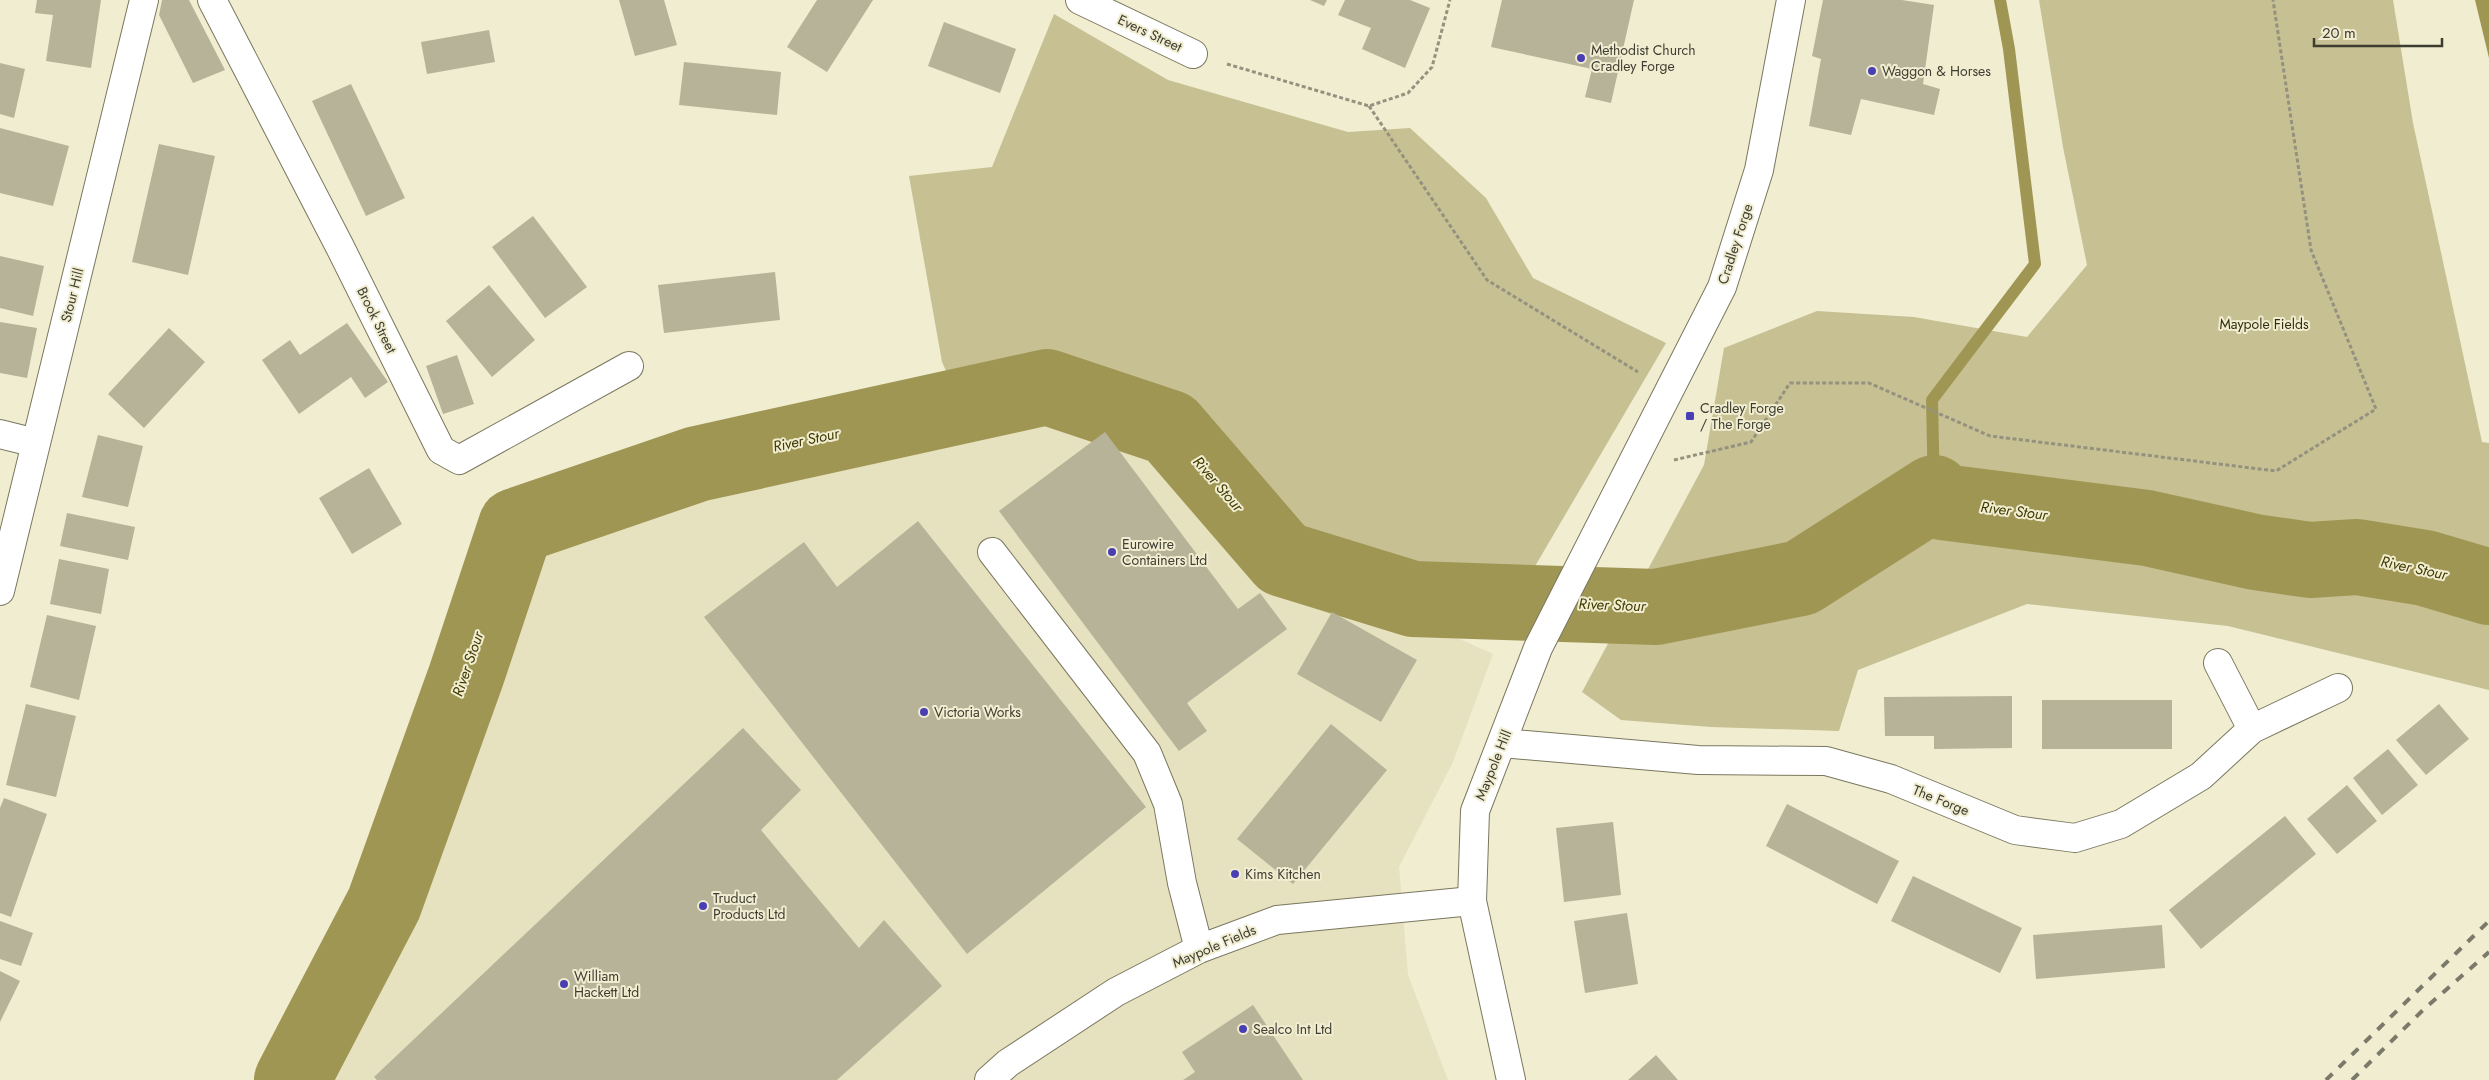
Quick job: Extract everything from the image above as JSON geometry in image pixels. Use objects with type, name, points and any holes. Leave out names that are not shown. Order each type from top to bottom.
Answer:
[{"type":"street","name":"Stour Hill","points":[[0,591],[144,0]]},
{"type":"street","name":"Brook Street","points":[[212,0],[340,247],[441,450],[459,460],[629,366]]},
{"type":"street","name":"Evers Street","points":[[1080,0],[1193,54]]},
{"type":"street","name":"Cradley Forge","points":[[1629,471],[1722,287],[1759,170],[1791,0]]},
{"type":"street","points":[[0,434],[36,443]]},
{"type":"street","name":"Maypole Hill","points":[[1512,1080],[1472,901],[1474,811],[1538,648],[1629,471]]},
{"type":"street","points":[[992,552],[1147,754],[1168,804],[1182,883],[1199,949]]},
{"type":"street","points":[[2218,663],[2252,729]]},
{"type":"street","name":"The Forge","points":[[1502,743],[1698,760],[1826,761],[1891,779],[2015,830],[2075,838],[2121,824],[2201,776],[2252,729],[2338,688]]},
{"type":"street","name":"Maypole Fields","points":[[989,1080],[1008,1063],[1116,992],[1199,949],[1277,920],[1472,901]]},
{"type":"path","points":[[1193,54],[1369,106],[1408,93],[1432,66],[1450,0]]},
{"type":"path","points":[[1629,471],[1752,442],[1790,383],[1869,383],[1990,436],[2276,471],[2376,409],[2312,250],[2273,0]]},
{"type":"path","points":[[1369,106],[1487,280],[1669,391]]},
{"type":"shaded area","points":[[2475,0],[2489,0],[2489,58]]},
{"type":"shaded area","points":[[1045,382],[1170,426],[1285,561],[1493,654],[1453,762],[1399,867],[1408,975],[1448,1080],[303,1080],[386,900],[469,692],[519,541],[693,468]]},
{"type":"green space","name":"Maypole Fields","points":[[2039,0],[2393,0],[2413,123],[2482,442],[2489,443],[2489,690],[2228,626],[2027,604],[1858,670],[1839,731],[1711,727],[1621,720],[1582,692],[1704,465],[1724,348],[1817,311],[1914,317],[2027,337],[2087,265],[2063,147]]},
{"type":"green space","points":[[1054,14],[1168,80],[1348,132],[1410,128],[1486,198],[1533,278],[1666,343],[1524,585],[1504,602],[1413,599],[1283,559],[1170,428],[1047,387],[961,404],[942,362],[909,176],[992,167]]},
{"type":"building","points":[[37,0],[101,0],[91,68],[46,61],[53,15],[35,13]]},
{"type":"building","points":[[162,0],[189,0],[225,70],[193,83],[159,15]]},
{"type":"building","points":[[619,0],[664,0],[677,45],[635,56]]},
{"type":"building","points":[[817,0],[873,0],[827,72],[787,47]]},
{"type":"building","points":[[1310,0],[1327,0],[1324,6]]},
{"type":"building","points":[[1345,0],[1410,0],[1430,8],[1405,68],[1362,49],[1371,28],[1338,15]]},
{"type":"building","name":"Methodist Church Cradley Forge","points":[[1502,0],[1634,0],[1611,103],[1585,97],[1592,69],[1491,47]]},
{"type":"building","name":"Waggon & Horses","points":[[1823,0],[1902,0],[1934,5],[1923,84],[1940,89],[1934,115],[1861,99],[1851,135],[1809,126],[1821,59],[1812,56]]},
{"type":"building","points":[[944,22],[1016,49],[1000,93],[928,66]]},
{"type":"building","points":[[489,30],[495,62],[427,74],[421,42]]},
{"type":"building","points":[[684,62],[781,72],[777,115],[679,105]]},
{"type":"building","points":[[0,63],[25,69],[14,118],[0,114]]},
{"type":"building","points":[[351,84],[405,198],[366,216],[312,101]]},
{"type":"building","points":[[0,128],[69,146],[53,206],[0,193]]},
{"type":"building","points":[[159,144],[215,156],[188,275],[132,262]]},
{"type":"building","points":[[533,216],[587,287],[545,318],[492,247]]},
{"type":"building","points":[[0,256],[44,266],[33,316],[0,308]]},
{"type":"building","points":[[775,272],[780,320],[664,333],[658,285]]},
{"type":"building","points":[[489,285],[535,340],[492,377],[446,321]]},
{"type":"building","points":[[0,322],[37,328],[27,378],[0,373]]},
{"type":"building","points":[[347,323],[388,382],[365,398],[351,377],[299,414],[262,360],[290,340],[300,355]]},
{"type":"building","points":[[169,328],[205,362],[144,428],[108,394]]},
{"type":"building","points":[[457,355],[474,404],[443,414],[426,366]]},
{"type":"building","name":"Eurowire Containers Ltd","points":[[1105,432],[1238,609],[1260,593],[1287,629],[1187,703],[1207,731],[1179,751],[999,511]]},
{"type":"building","points":[[98,435],[143,446],[128,507],[82,497]]},
{"type":"building","points":[[369,468],[402,524],[352,554],[319,498]]},
{"type":"building","points":[[67,513],[135,527],[128,560],[60,546]]},
{"type":"building","name":"Victoria Works","points":[[918,521],[1146,807],[967,954],[704,617],[804,542],[837,587]]},
{"type":"building","points":[[59,559],[109,569],[101,614],[50,604]]},
{"type":"building","points":[[1332,612],[1417,660],[1381,722],[1297,674]]},
{"type":"building","points":[[47,615],[96,626],[79,700],[30,687]]},
{"type":"building","points":[[2012,696],[2012,748],[1934,749],[1934,736],[1885,736],[1884,697]]},
{"type":"building","points":[[2042,700],[2172,700],[2172,749],[2042,749]]},
{"type":"building","points":[[26,704],[76,716],[56,797],[6,785]]},
{"type":"building","points":[[2439,704],[2469,739],[2426,775],[2396,740]]},
{"type":"building","points":[[1331,724],[1387,770],[1293,884],[1237,839]]},
{"type":"building","name":"Truduct Products Ltd","points":[[743,728],[801,790],[761,830],[859,948],[884,920],[942,986],[837,1080],[377,1080],[374,1077]]},
{"type":"building","points":[[2388,749],[2418,785],[2382,815],[2353,778]]},
{"type":"building","points":[[2347,785],[2377,821],[2337,854],[2307,819]]},
{"type":"building","points":[[4,798],[47,814],[11,917],[0,913],[0,808]]},
{"type":"building","points":[[1787,804],[1899,861],[1877,904],[1766,846]]},
{"type":"building","points":[[2285,816],[2316,854],[2201,949],[2169,910]]},
{"type":"building","points":[[1613,822],[1621,895],[1564,902],[1556,828]]},
{"type":"building","points":[[1913,876],[2022,928],[2000,973],[1891,921]]},
{"type":"building","points":[[1627,913],[1638,984],[1585,993],[1574,921]]},
{"type":"building","points":[[0,921],[33,933],[21,966],[0,959]]},
{"type":"building","points":[[2162,925],[2165,968],[2036,979],[2033,935]]},
{"type":"building","points":[[0,971],[20,981],[0,1022]]},
{"type":"building","name":"Sealco Int Ltd","points":[[1253,1005],[1303,1080],[1183,1080],[1195,1072],[1182,1052]]},
{"type":"building","points":[[1656,1055],[1678,1080],[1628,1080]]},
{"type":"waterway","points":[[1934,493],[1932,400],[2035,264],[2009,49],[2000,0]]},
{"type":"waterway","name":"River Stour","points":[[292,1080],[384,904],[466,676],[516,526],[697,464],[1047,387],[1170,428],[1283,559],[1413,599],[1656,607],[1801,578],[1934,493],[1942,502],[2147,528],[2255,552],[2310,560],[2357,557],[2425,568],[2489,587]]},
{"type":"railway","points":[[2326,1080],[2489,921]]},
{"type":"railway","points":[[2352,1080],[2423,1010],[2489,952]]},
{"type":"place","name":"Methodist Church Cradley Forge","points":[[1581,58]]},
{"type":"place","name":"Waggon & Horses","points":[[1872,71]]},
{"type":"place","name":"Cradley Forge / The Forge","points":[[1690,416]]},
{"type":"place","name":"Eurowire Containers Ltd","points":[[1112,552]]},
{"type":"place","name":"Victoria Works","points":[[924,712]]},
{"type":"place","name":"Kims Kitchen","points":[[1235,874]]},
{"type":"place","name":"Truduct Products Ltd","points":[[703,906]]},
{"type":"place","name":"William Hackett Ltd","points":[[564,984]]},
{"type":"place","name":"Sealco Int Ltd","points":[[1243,1029]]}]
